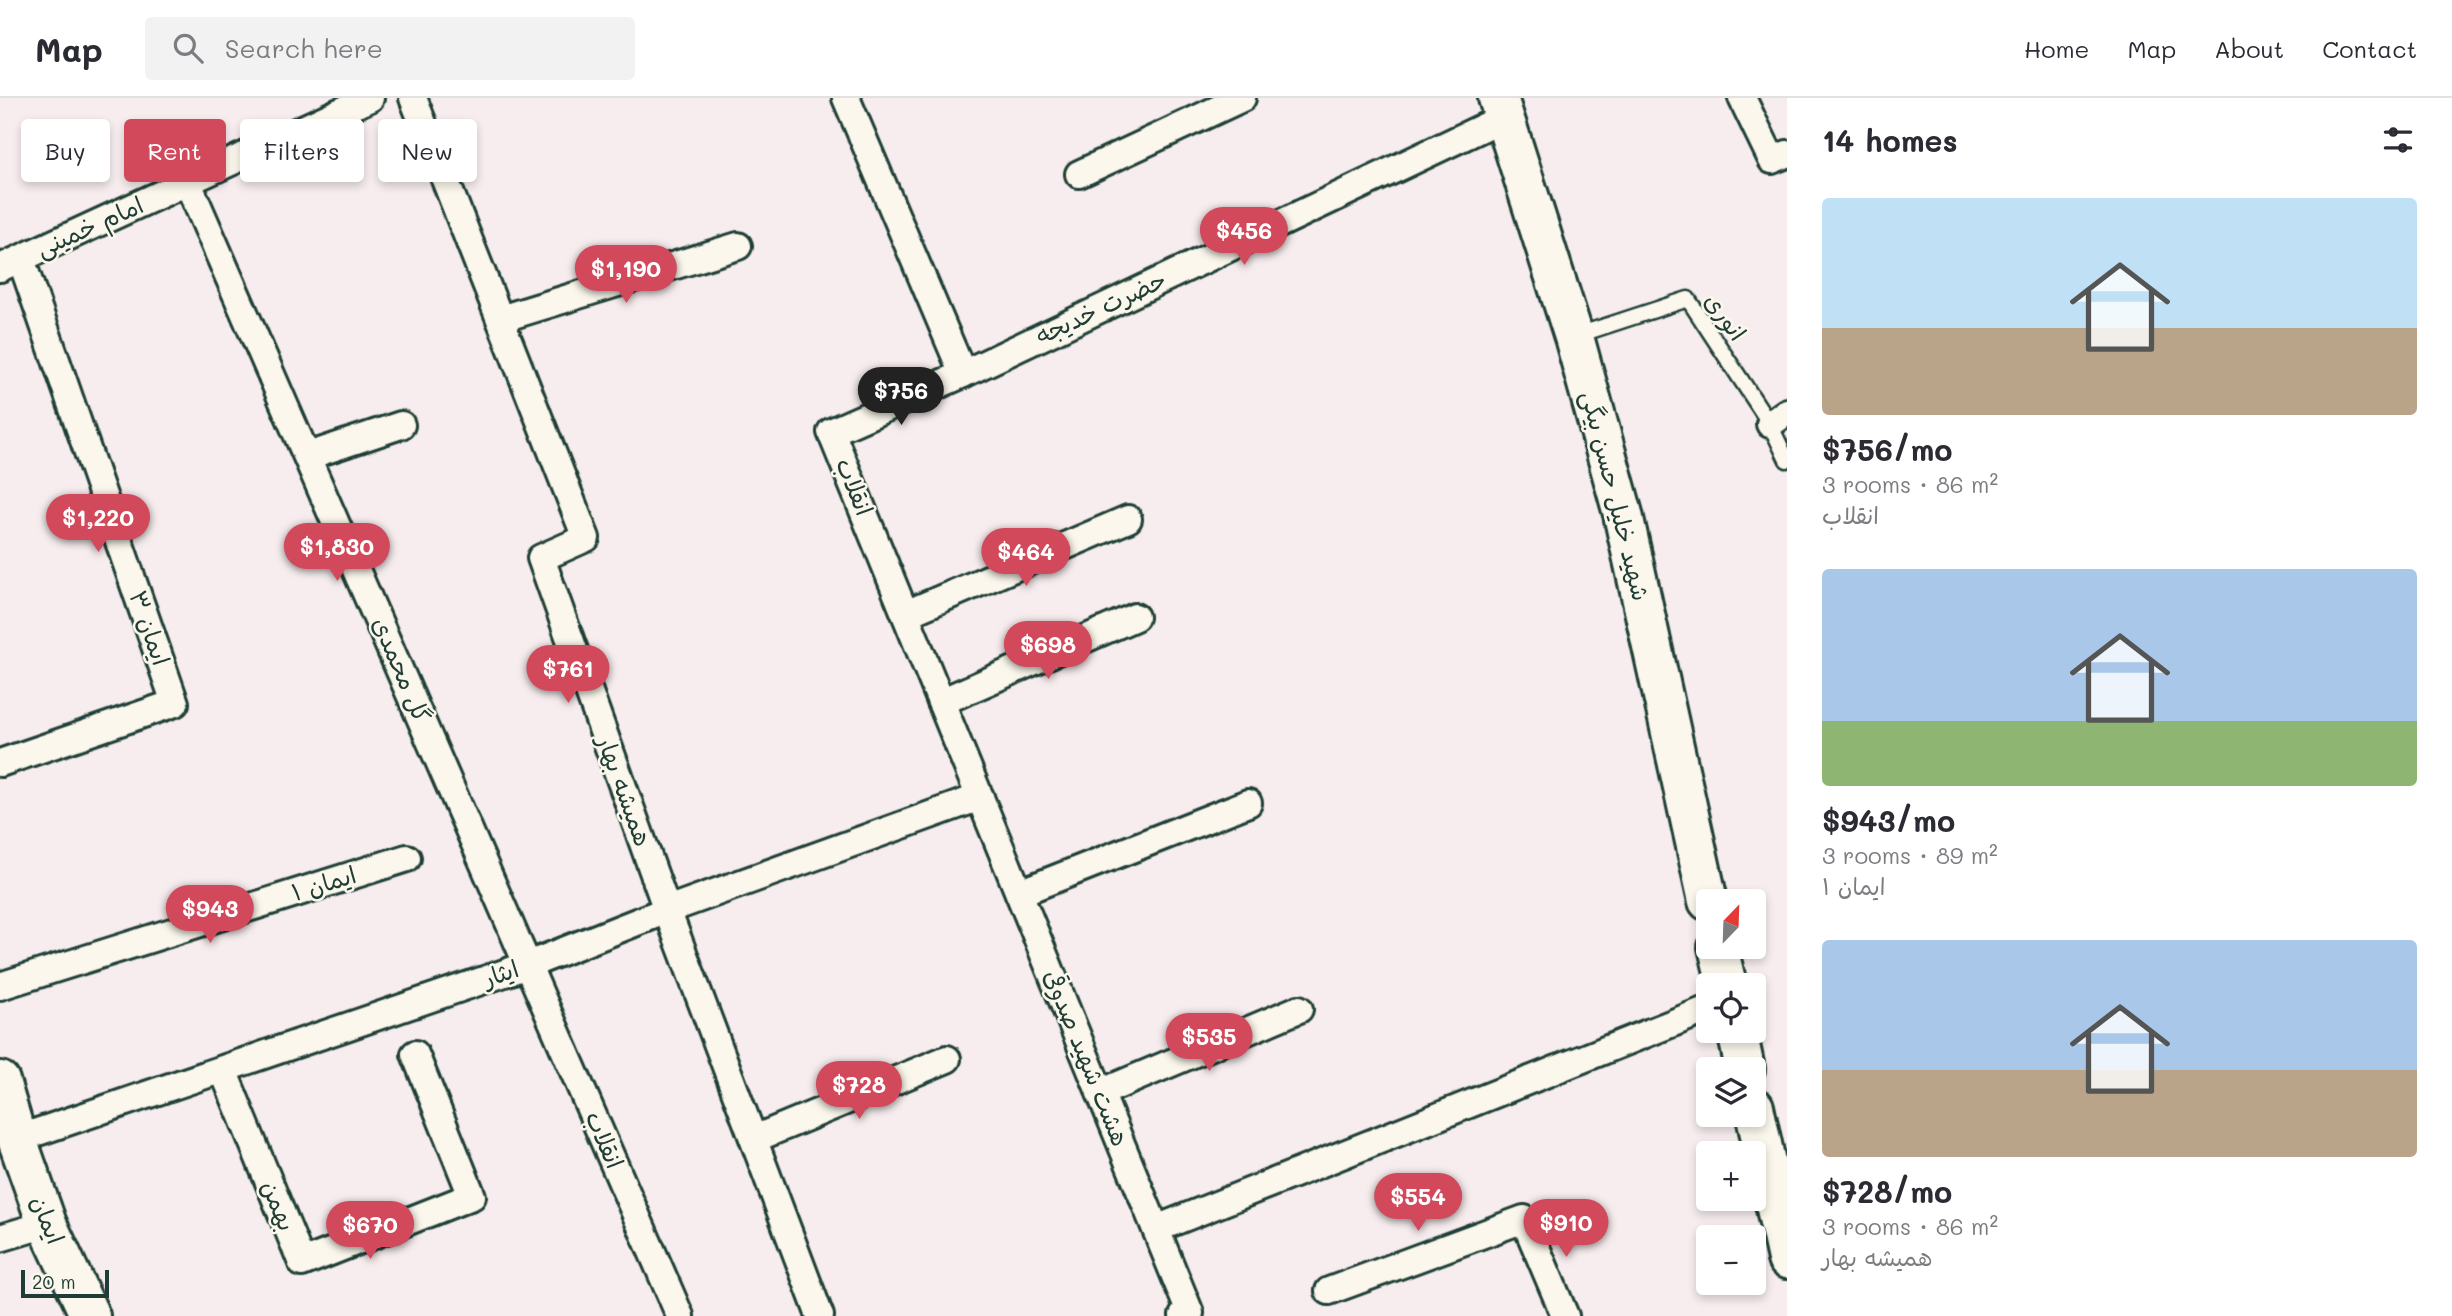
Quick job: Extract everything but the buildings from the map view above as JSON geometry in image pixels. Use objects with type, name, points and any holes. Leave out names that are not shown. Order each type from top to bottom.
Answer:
[{"type":"main road","name":"شهید خلیل حسن بیگی","points":[[1501,108],[1574,337],[1623,514],[1705,889]]},
{"type":"main road","name":"ایمان","points":[[0,1081],[47,1224],[90,1316]]},
{"type":"main road","points":[[1758,1127],[1787,1259]]},
{"type":"street","name":"امام خمینی","points":[[10,263],[370,98]]},
{"type":"street","name":"همیشه بهار","points":[[413,98],[586,538],[541,558],[667,910],[820,1316]]},
{"type":"street","points":[[846,98],[963,374]]},
{"type":"street","points":[[1079,174],[1242,98]]},
{"type":"street","points":[[1742,98],[1772,160],[1787,155]]},
{"type":"street","name":"حضرت خدیجه","points":[[963,374],[1501,108]]},
{"type":"street","name":"گل محمدی","points":[[188,183],[528,965]]},
{"type":"street","points":[[500,319],[738,246]]},
{"type":"street","name":"ایمان ۳","points":[[0,763],[175,703],[10,263]]},
{"type":"street","name":"انقلاب","points":[[963,374],[831,432],[980,797]]},
{"type":"street","points":[[308,456],[401,425]]},
{"type":"street","points":[[906,614],[1128,519]]},
{"type":"street","points":[[942,702],[1135,617]]},
{"type":"street","name":"ایثار","points":[[17,1139],[528,965],[667,910],[980,797]]},
{"type":"street","name":"هشت شهید صدوقی","points":[[980,797],[1190,1313],[1183,1316]]},
{"type":"street","points":[[1019,893],[1248,803]]},
{"type":"street","name":"ایمان ۱","points":[[0,986],[407,858]]},
{"type":"street","name":"انقلاب","points":[[528,965],[680,1316]]},
{"type":"street","points":[[1100,1093],[1299,1009]]},
{"type":"street","points":[[1156,1229],[1696,1014]]},
{"type":"street","name":"بهمن","points":[[223,1070],[302,1263],[472,1196],[415,1054]]},
{"type":"street","points":[[754,1139],[947,1059]]},
{"type":"street","points":[[1329,1291],[1524,1219],[1564,1316]]},
{"type":"street","points":[[0,1238],[47,1224]]},
{"type":"lane","name":"انوری","points":[[1574,337],[1688,299],[1779,418],[1787,460]]}]
